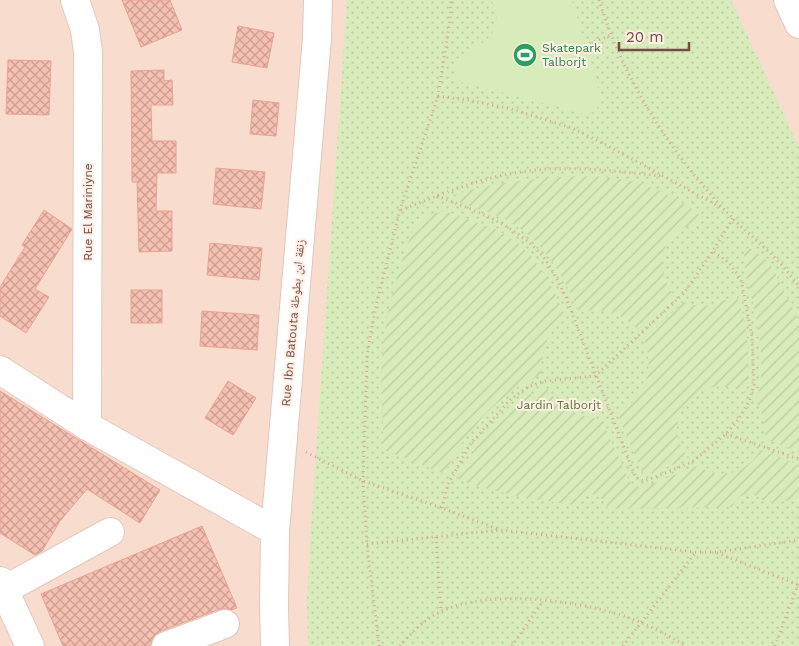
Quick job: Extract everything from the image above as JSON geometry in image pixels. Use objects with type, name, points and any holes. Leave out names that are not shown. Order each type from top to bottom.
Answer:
[{"type":"street","name":"Rue El Mariniyne","points":[[75,0],[85,30],[88,52],[87,426]]},
{"type":"street","name":"Rue Ibn Batouta زنقة ابن بطوطة","points":[[275,646],[275,531],[317,38],[318,0]]},
{"type":"street","points":[[788,0],[799,24]]},
{"type":"street","points":[[0,370],[87,426],[275,531]]},
{"type":"street","points":[[30,646],[2,586],[110,532]]},
{"type":"street","points":[[166,646],[225,624]]},
{"type":"path","points":[[378,646],[367,544],[363,480],[368,356],[375,310],[400,210],[438,96],[450,20],[451,0]]},
{"type":"path","points":[[599,0],[612,35],[633,81],[662,134],[693,175],[723,209],[776,258],[799,286]]},
{"type":"path","points":[[586,45],[612,35]]},
{"type":"path","points":[[438,96],[511,109],[572,128],[723,209]]},
{"type":"path","points":[[400,210],[490,178],[536,170],[574,168],[666,177]]},
{"type":"path","points":[[437,196],[499,221],[520,235],[540,253],[554,273],[565,295],[635,476],[640,481],[645,481],[692,462],[726,434],[738,420],[748,402],[754,385],[752,337],[741,279],[729,263],[713,251]]},
{"type":"path","points":[[442,508],[448,484],[470,442],[511,399],[528,387],[545,381],[595,376],[684,293],[733,218]]},
{"type":"path","points":[[726,434],[799,459]]},
{"type":"path","points":[[284,440],[363,480],[500,530]]},
{"type":"path","points":[[367,544],[500,530],[696,552],[717,552],[799,540]]},
{"type":"path","points":[[436,537],[441,611]]},
{"type":"path","points":[[623,646],[696,552]]},
{"type":"path","points":[[717,552],[799,584],[775,646]]},
{"type":"path","points":[[400,646],[424,622],[441,611],[467,603],[517,598],[593,608],[641,622],[686,646]]},
{"type":"path","points":[[512,646],[543,600]]},
{"type":"shaded area","points":[[0,0],[799,0],[799,646],[0,646]]},
{"type":"green space","name":"Jardin Talborjt","points":[[347,0],[731,0],[799,147],[799,646],[308,646],[307,601],[311,527]]},
{"type":"green space","name":"Skatepark Talborjt","points":[[491,0],[572,0],[599,91],[599,103],[594,112],[586,114],[453,80],[457,59],[483,43],[495,29],[497,21],[496,11]]},
{"type":"green space","points":[[581,176],[622,179],[660,190],[694,210],[702,218],[698,224],[685,227],[669,241],[662,261],[663,273],[673,294],[637,329],[624,318],[610,312],[595,310],[579,312],[558,270],[527,234],[500,217],[454,199],[456,194],[503,183]]},
{"type":"green space","points":[[441,212],[455,214],[494,229],[519,244],[544,273],[566,318],[554,329],[546,343],[542,358],[542,375],[527,381],[512,391],[484,415],[461,444],[445,474],[384,450],[381,396],[381,374],[387,320],[405,251],[412,231],[418,222],[426,215]]},
{"type":"green space","points":[[750,248],[768,261],[799,321],[799,452],[765,439],[764,420],[756,402],[761,376],[761,350],[745,268],[745,249]]},
{"type":"green space","points":[[735,292],[743,316],[748,342],[748,368],[745,393],[732,388],[720,387],[707,389],[696,394],[687,402],[681,412],[678,424],[678,438],[688,459],[645,475],[617,413],[635,399],[642,391],[646,382],[649,362],[644,339],[684,302],[698,306],[717,304]]},
{"type":"green space","points":[[546,387],[566,409],[602,421],[629,481],[635,487],[645,487],[696,466],[715,473],[732,473],[747,465],[761,450],[799,465],[799,499],[766,504],[757,496],[748,494],[738,498],[732,507],[608,509],[602,499],[593,495],[583,497],[575,505],[515,495],[457,479],[474,451],[494,425],[518,402]]},
{"type":"building","points":[[122,0],[170,0],[182,30],[141,47]]},
{"type":"building","points":[[238,26],[274,33],[267,68],[232,62]]},
{"type":"building","points":[[8,60],[51,61],[49,115],[6,114]]},
{"type":"building","points":[[164,70],[164,81],[172,80],[173,105],[151,105],[152,141],[176,141],[176,173],[157,173],[156,211],[172,211],[172,251],[139,252],[137,182],[132,182],[131,71]]},
{"type":"building","points":[[253,100],[279,103],[276,136],[250,134]]},
{"type":"building","points":[[216,168],[265,172],[261,209],[213,204]]},
{"type":"building","points":[[44,210],[72,229],[35,289],[49,297],[26,333],[0,316],[0,287],[25,247],[22,245]]},
{"type":"building","points":[[210,243],[262,248],[259,280],[207,275]]},
{"type":"building","points":[[131,290],[162,290],[162,323],[131,323]]},
{"type":"building","points":[[202,311],[259,315],[257,350],[200,346]]},
{"type":"building","points":[[228,381],[256,398],[233,435],[205,418]]},
{"type":"building","points":[[0,391],[160,490],[140,523],[87,489],[60,521],[42,551],[35,555],[0,533]]},
{"type":"building","points":[[202,526],[237,608],[231,610],[220,609],[161,631],[154,636],[151,644],[147,646],[63,646],[41,594]]},
{"type":"place","name":"Skatepark Talborjt","points":[[525,55]]}]
